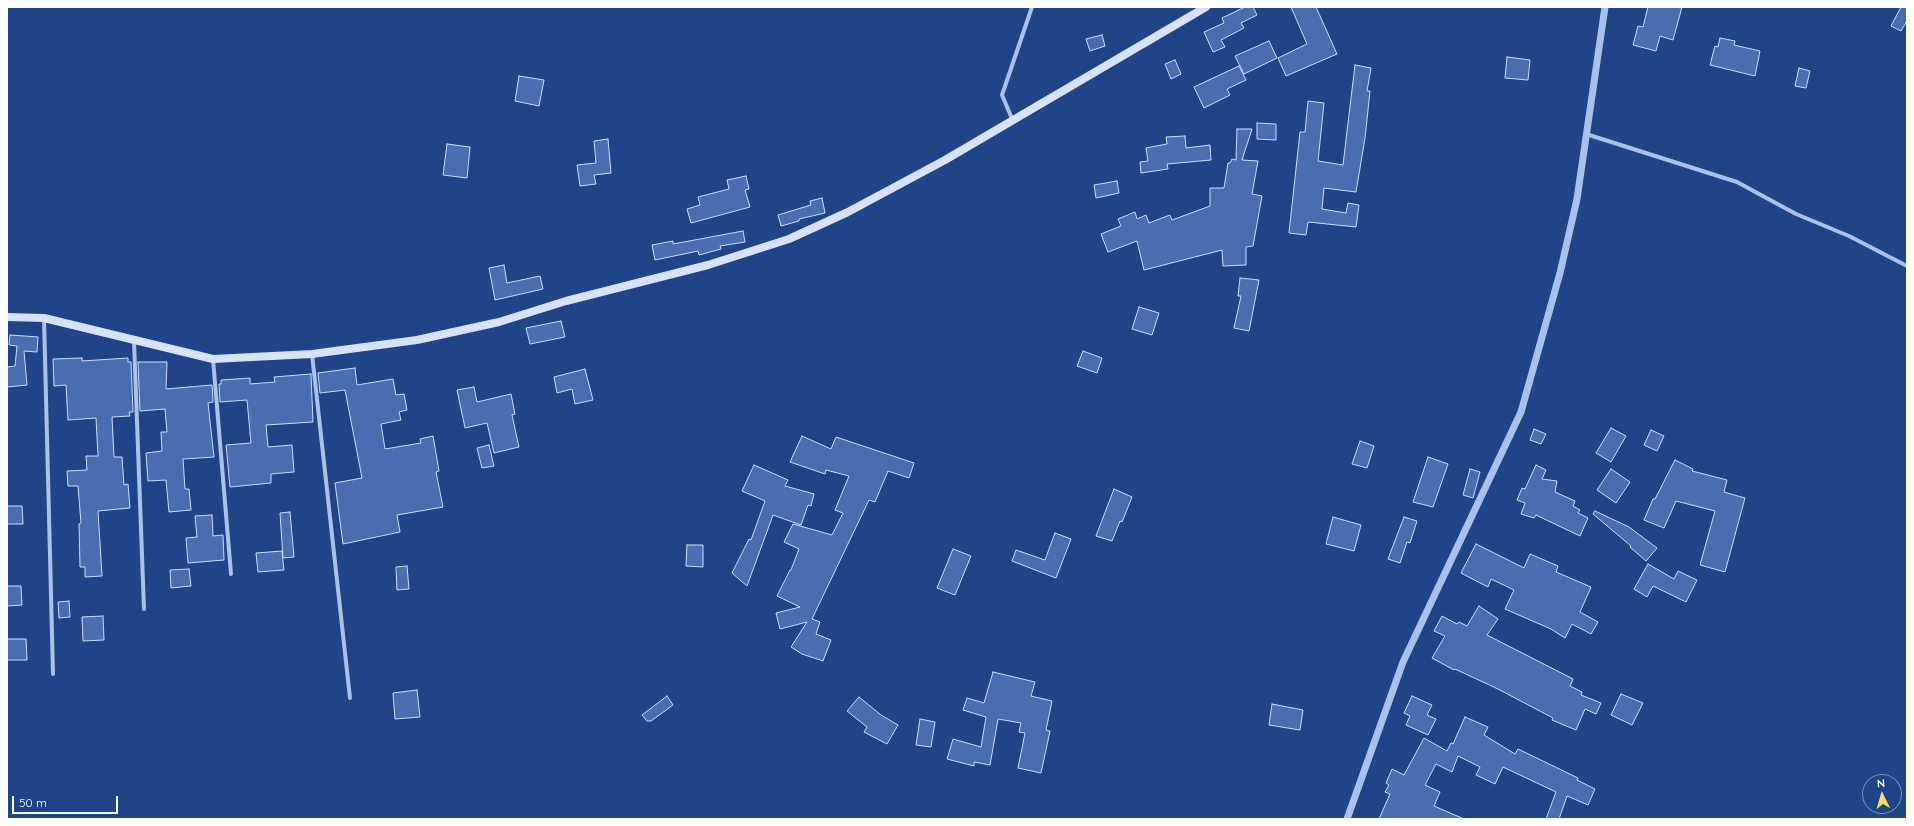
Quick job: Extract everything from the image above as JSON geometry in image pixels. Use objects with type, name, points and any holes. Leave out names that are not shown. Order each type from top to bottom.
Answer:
[{"type":"main road","points":[[7,317],[44,318],[213,359],[312,354],[417,340],[499,322],[566,301],[708,265],[782,241],[848,212],[1013,121],[1206,7]]},
{"type":"street","points":[[1013,121],[1002,95],[1032,7]]},
{"type":"street","points":[[1347,819],[1403,662],[1521,412],[1560,273],[1577,199],[1605,7]]},
{"type":"street","points":[[1586,134],[1737,182],[1796,214],[1849,236],[1907,266]]},
{"type":"street","points":[[44,318],[53,674]]},
{"type":"street","points":[[134,341],[144,609]]},
{"type":"street","points":[[312,354],[350,698]]},
{"type":"street","points":[[213,359],[231,574]]},
{"type":"building","points":[[1245,7],[1253,7],[1257,15],[1241,23],[1244,28],[1221,40],[1225,47],[1213,52],[1204,32],[1224,23],[1222,18]]},
{"type":"building","points":[[1291,7],[1316,7],[1337,54],[1286,76],[1278,58],[1307,44]]},
{"type":"building","points":[[1648,7],[1682,7],[1673,40],[1660,36],[1656,51],[1633,45],[1638,26],[1643,27]]},
{"type":"building","points":[[1901,7],[1907,7],[1907,21],[1901,31],[1891,26]]},
{"type":"building","points":[[1102,35],[1105,46],[1090,51],[1086,39]]},
{"type":"building","points":[[1720,38],[1735,41],[1734,45],[1760,51],[1755,76],[1710,65],[1715,46],[1718,47]]},
{"type":"building","points":[[1269,41],[1277,58],[1244,74],[1235,56]]},
{"type":"building","points":[[1507,57],[1530,60],[1528,80],[1505,78]]},
{"type":"building","points":[[1175,60],[1181,74],[1171,79],[1165,64]]},
{"type":"building","points":[[1355,65],[1371,68],[1367,91],[1370,91],[1365,138],[1356,192],[1324,188],[1322,209],[1346,213],[1348,203],[1359,205],[1356,227],[1308,222],[1306,235],[1289,233],[1300,132],[1305,132],[1308,101],[1324,103],[1318,161],[1343,165]]},
{"type":"building","points":[[1239,66],[1246,80],[1227,89],[1230,95],[1204,108],[1194,87]]},
{"type":"building","points":[[1799,68],[1810,71],[1806,88],[1795,86]]},
{"type":"building","points":[[519,76],[544,80],[539,106],[515,101]]},
{"type":"building","points":[[1257,123],[1276,124],[1276,140],[1257,139]]},
{"type":"building","points":[[1237,129],[1252,129],[1242,160],[1258,161],[1252,194],[1262,196],[1253,246],[1246,247],[1246,265],[1223,266],[1222,250],[1144,270],[1137,241],[1108,252],[1101,234],[1121,226],[1118,219],[1135,212],[1137,219],[1146,215],[1149,223],[1170,215],[1172,220],[1210,206],[1210,188],[1224,188],[1228,163],[1230,163],[1232,159],[1236,160]]},
{"type":"building","points":[[1185,136],[1186,148],[1210,145],[1211,160],[1167,164],[1168,169],[1141,173],[1140,162],[1148,161],[1146,148],[1167,144],[1166,137]]},
{"type":"building","points":[[608,139],[611,173],[594,175],[596,184],[580,186],[577,165],[596,163],[594,141]]},
{"type":"building","points":[[447,144],[470,147],[467,178],[443,175]]},
{"type":"building","points":[[746,176],[749,189],[745,190],[750,207],[691,223],[687,209],[700,205],[698,197],[729,189],[727,180]]},
{"type":"building","points":[[1117,181],[1119,193],[1096,198],[1094,185]]},
{"type":"building","points":[[822,198],[825,213],[799,219],[799,221],[781,226],[778,215],[811,205],[810,201]]},
{"type":"building","points":[[743,231],[745,242],[720,246],[721,249],[699,255],[698,251],[655,260],[652,245],[673,241],[673,244]]},
{"type":"building","points":[[504,265],[507,283],[540,276],[543,289],[495,300],[489,268]]},
{"type":"building","points":[[1240,278],[1259,280],[1249,331],[1234,328],[1241,296],[1238,296]]},
{"type":"building","points":[[1139,307],[1159,313],[1152,335],[1132,329]]},
{"type":"building","points":[[561,321],[565,337],[530,344],[526,328]]},
{"type":"building","points":[[10,335],[38,337],[37,352],[24,351],[27,385],[7,387],[7,367],[15,366],[17,346],[9,345]]},
{"type":"building","points":[[1083,351],[1102,358],[1097,373],[1077,366]]},
{"type":"building","points":[[82,358],[82,361],[128,358],[128,362],[131,362],[133,412],[129,412],[130,416],[112,417],[114,457],[122,457],[124,485],[128,484],[130,508],[98,511],[102,576],[85,577],[85,567],[80,567],[79,524],[81,523],[78,486],[68,486],[67,471],[87,470],[86,456],[98,456],[96,418],[68,420],[66,385],[54,386],[53,359]]},
{"type":"building","points":[[138,362],[167,362],[166,389],[212,385],[213,402],[208,403],[214,457],[183,459],[185,489],[189,489],[191,510],[169,512],[166,480],[148,481],[146,453],[162,451],[161,432],[167,432],[165,409],[140,411]]},
{"type":"building","points":[[355,368],[357,385],[393,379],[396,395],[404,394],[407,410],[399,412],[401,420],[381,424],[385,449],[421,443],[420,439],[433,436],[439,471],[436,472],[443,507],[397,515],[400,532],[343,544],[335,483],[362,478],[345,390],[320,393],[318,373]]},
{"type":"building","points":[[585,369],[593,400],[575,404],[572,389],[557,393],[554,377]]},
{"type":"building","points":[[311,374],[313,422],[266,425],[268,447],[292,445],[294,472],[271,474],[271,483],[230,487],[226,445],[251,443],[247,400],[220,402],[219,384],[221,384],[221,380],[250,378],[250,384],[275,382],[274,377]]},
{"type":"building","points":[[474,387],[477,402],[511,394],[515,414],[512,415],[519,447],[494,453],[487,423],[465,428],[457,390]]},
{"type":"building","points":[[1611,428],[1626,436],[1611,462],[1596,453]]},
{"type":"building","points":[[1534,429],[1546,434],[1541,444],[1530,440]]},
{"type":"building","points":[[1651,430],[1664,436],[1657,451],[1644,445]]},
{"type":"building","points":[[802,436],[831,449],[836,437],[914,463],[909,478],[888,471],[875,502],[869,500],[812,619],[820,622],[816,634],[831,640],[823,661],[802,654],[791,647],[807,622],[780,629],[776,613],[800,607],[777,596],[791,570],[799,549],[784,542],[793,524],[832,535],[843,513],[835,510],[849,476],[826,470],[825,474],[790,462]]},
{"type":"building","points":[[1360,441],[1374,446],[1367,468],[1352,464]]},
{"type":"building","points":[[489,445],[494,466],[482,468],[477,448]]},
{"type":"building","points":[[1428,457],[1448,464],[1433,507],[1413,502]]},
{"type":"building","points":[[1675,460],[1693,469],[1692,471],[1727,480],[1724,492],[1745,498],[1725,572],[1700,565],[1715,511],[1676,501],[1664,528],[1644,520],[1653,499],[1655,499]]},
{"type":"building","points":[[754,465],[788,480],[785,486],[814,494],[811,506],[808,505],[801,525],[773,515],[747,586],[732,573],[749,539],[751,540],[765,501],[742,491]]},
{"type":"building","points":[[1536,465],[1546,470],[1542,479],[1557,481],[1555,492],[1575,501],[1573,506],[1580,510],[1578,513],[1588,518],[1580,536],[1536,515],[1534,518],[1521,514],[1525,503],[1517,500],[1522,488],[1525,489]]},
{"type":"building","points":[[1470,469],[1480,472],[1473,498],[1463,495]]},
{"type":"building","points":[[1611,469],[1630,482],[1616,503],[1597,490]]},
{"type":"building","points":[[1114,489],[1132,497],[1122,522],[1120,521],[1112,541],[1096,536]]},
{"type":"building","points":[[7,506],[22,506],[23,524],[7,524]]},
{"type":"building","points":[[1595,511],[1629,527],[1657,548],[1646,561],[1630,547],[1631,546],[1593,514]]},
{"type":"building","points":[[290,512],[294,557],[283,558],[280,513]]},
{"type":"building","points":[[212,515],[213,536],[223,535],[224,560],[188,563],[186,538],[197,537],[195,516]]},
{"type":"building","points":[[1333,517],[1361,525],[1354,551],[1326,544]]},
{"type":"building","points":[[1404,517],[1417,521],[1410,543],[1407,542],[1400,563],[1388,559]]},
{"type":"building","points":[[1055,533],[1071,539],[1056,578],[1012,561],[1016,550],[1045,560]]},
{"type":"building","points":[[1476,544],[1524,568],[1530,554],[1558,566],[1556,572],[1591,587],[1580,612],[1598,622],[1591,634],[1572,624],[1565,638],[1551,629],[1505,609],[1514,590],[1491,579],[1488,587],[1461,573]]},
{"type":"building","points":[[687,545],[703,545],[703,567],[686,566]]},
{"type":"building","points":[[953,549],[971,556],[955,595],[937,588]]},
{"type":"building","points":[[282,551],[284,570],[258,572],[256,553]]},
{"type":"building","points":[[1648,564],[1674,579],[1678,571],[1697,580],[1686,602],[1653,586],[1647,597],[1634,589]]},
{"type":"building","points":[[407,566],[409,589],[397,590],[396,567]]},
{"type":"building","points":[[189,569],[191,586],[171,588],[170,570]]},
{"type":"building","points":[[7,586],[21,586],[22,605],[7,606]]},
{"type":"building","points":[[69,601],[70,617],[59,618],[58,602]]},
{"type":"building","points":[[1479,606],[1498,619],[1487,635],[1573,679],[1570,686],[1582,692],[1581,695],[1601,703],[1596,714],[1585,709],[1576,730],[1552,720],[1553,718],[1498,689],[1455,669],[1454,670],[1432,658],[1445,636],[1434,631],[1442,616],[1457,624],[1459,622],[1467,626]]},
{"type":"building","points":[[103,616],[104,640],[83,641],[82,617]]},
{"type":"building","points":[[7,639],[26,639],[27,660],[7,660]]},
{"type":"building","points":[[993,672],[1035,682],[1031,696],[1052,701],[1046,730],[1050,731],[1041,773],[1018,768],[1025,733],[1019,732],[1021,723],[998,719],[990,765],[974,762],[974,766],[947,759],[953,739],[981,747],[986,717],[963,710],[967,698],[984,703]]},
{"type":"building","points":[[417,690],[420,717],[395,719],[393,693]]},
{"type":"building","points":[[1621,694],[1643,703],[1632,725],[1611,715]]},
{"type":"building","points":[[667,696],[673,705],[651,721],[647,721],[642,715]]},
{"type":"building","points":[[1412,696],[1432,705],[1427,715],[1436,719],[1428,735],[1406,725],[1410,716],[1404,713]]},
{"type":"building","points":[[859,697],[881,715],[898,725],[887,744],[864,732],[867,727],[847,711]]},
{"type":"building","points":[[1272,704],[1303,710],[1300,730],[1269,725]]},
{"type":"building","points":[[1465,717],[1488,727],[1484,735],[1515,754],[1518,749],[1578,778],[1577,780],[1595,789],[1588,805],[1567,796],[1559,819],[1546,819],[1556,792],[1503,767],[1495,784],[1476,775],[1480,767],[1458,756],[1452,772],[1436,764],[1425,785],[1440,792],[1434,806],[1464,819],[1379,819],[1390,794],[1385,792],[1389,785],[1386,783],[1392,769],[1404,775],[1424,738],[1447,751],[1451,743],[1453,744]]},
{"type":"building","points":[[920,719],[935,722],[931,747],[916,745]]}]
